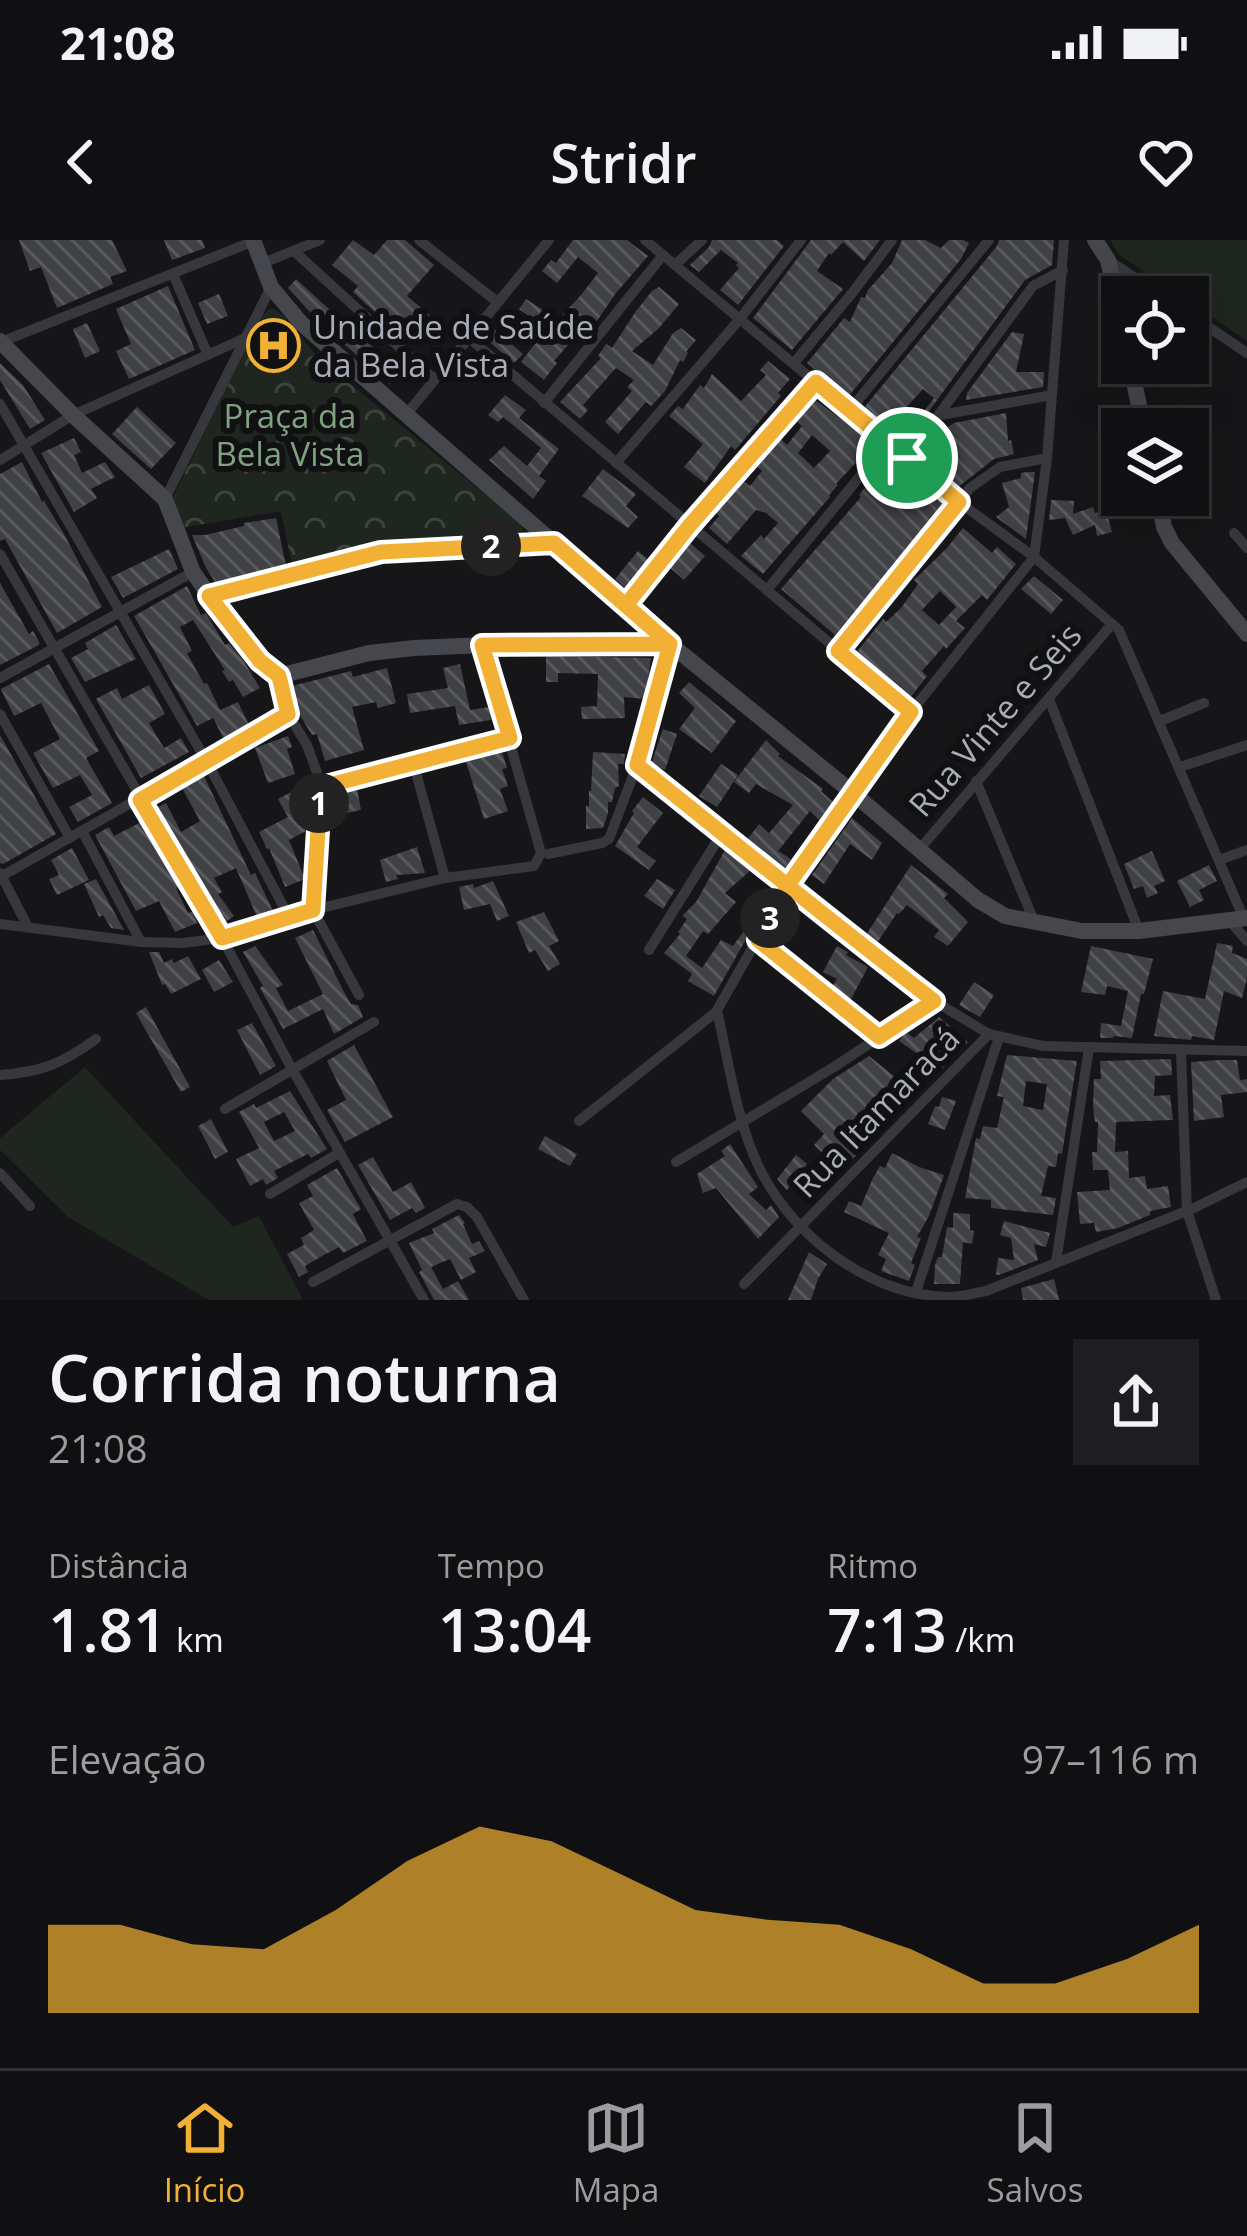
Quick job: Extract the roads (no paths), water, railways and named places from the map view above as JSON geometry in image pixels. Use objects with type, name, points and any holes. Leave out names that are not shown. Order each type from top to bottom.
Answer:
[{"type":"street","points":[[263,263],[320,240]]},
{"type":"street","points":[[419,240],[496,302]]},
{"type":"street","points":[[405,416],[549,240]]},
{"type":"street","points":[[645,240],[1123,635],[1219,860],[1247,940]]},
{"type":"street","points":[[674,266],[702,240]]},
{"type":"street","points":[[616,463],[801,240]]},
{"type":"street","points":[[794,363],[892,240]]},
{"type":"street","points":[[850,410],[988,240]]},
{"type":"street","points":[[579,1121],[717,1011],[788,885],[911,712],[1034,557],[1047,458],[1064,240]]},
{"type":"street","points":[[1096,240],[1111,276]]},
{"type":"street","points":[[359,994],[313,910],[319,814],[315,760],[288,714],[279,676],[260,661],[193,572],[165,499],[1,342],[254,241],[271,287],[301,323],[670,644],[978,900],[1005,916],[1082,931],[1139,931],[1240,919]]},
{"type":"street","points":[[294,251],[434,380]]},
{"type":"street","points":[[544,404],[663,255]]},
{"type":"street","points":[[1108,260],[1132,276]]},
{"type":"street","points":[[907,458],[1033,286],[1063,270]]},
{"type":"street","points":[[173,274],[208,355]]},
{"type":"street","points":[[165,499],[271,287]]},
{"type":"street","points":[[1209,328],[1247,353]]},
{"type":"street","points":[[468,338],[911,712]]},
{"type":"street","points":[[0,460],[73,415],[243,339]]},
{"type":"street","points":[[626,605],[816,382]]},
{"type":"street","points":[[941,415],[1052,395]]},
{"type":"street","points":[[0,404],[207,762],[290,919]]},
{"type":"street","points":[[766,590],[888,442]]},
{"type":"street","points":[[838,651],[976,484],[1000,466],[1047,458]]},
{"type":"street","points":[[1162,516],[1172,544],[1247,634]]},
{"type":"street","points":[[1234,533],[1247,548]]},
{"type":"street","points":[[209,596],[381,552],[554,543]]},
{"type":"street","points":[[0,554],[424,1300]]},
{"type":"street","points":[[0,678],[193,572]]},
{"type":"street","name":"Rua Vinte e Seis","points":[[918,851],[1112,624]]},
{"type":"street","points":[[279,676],[369,653],[482,645],[670,644]]},
{"type":"street","points":[[548,854],[609,839],[637,765],[670,644]]},
{"type":"street","points":[[0,924],[182,943],[222,938],[445,878],[534,866],[541,853],[482,645]]},
{"type":"street","points":[[1049,699],[1139,931]]},
{"type":"street","points":[[1160,721],[1204,703]]},
{"type":"street","points":[[28,927],[1,875],[288,714]]},
{"type":"street","points":[[0,715],[70,838]]},
{"type":"street","points":[[318,788],[510,738]]},
{"type":"street","points":[[1180,767],[1247,745]]},
{"type":"street","points":[[413,762],[445,878]]},
{"type":"street","points":[[637,765],[934,1001],[994,1036],[1043,1046],[1247,1051]]},
{"type":"street","points":[[976,781],[1035,924]]},
{"type":"street","points":[[82,832],[141,942]]},
{"type":"street","points":[[649,950],[722,833]]},
{"type":"street","points":[[1219,860],[1247,850]]},
{"type":"street","points":[[758,940],[879,1037]]},
{"type":"street","points":[[676,1162],[934,1001]]},
{"type":"street","points":[[717,1011],[743,1121],[769,1186],[828,1251],[872,1278],[951,1297],[986,1291],[1187,1211],[1247,1182]]},
{"type":"street","points":[[225,1109],[374,1022]]},
{"type":"street","points":[[916,1292],[994,1036]]},
{"type":"street","name":"Rua Itamaracá","points":[[744,1284],[994,1036]]},
{"type":"street","points":[[0,1075],[57,1065],[96,1039]]},
{"type":"street","points":[[1056,1262],[1089,1048]]},
{"type":"street","points":[[1181,1052],[1187,1211],[1216,1300]]},
{"type":"street","points":[[270,1194],[340,1153]]},
{"type":"street","points":[[0,1173],[30,1206]]},
{"type":"street","points":[[313,1282],[458,1204],[477,1217],[524,1300]]},
{"type":"place","name":"Unidade de Saúde da Bela Vista","points":[[274,346]]},
{"type":"park label","name":"Praça da Bela Vista","points":[[290,435]]}]
